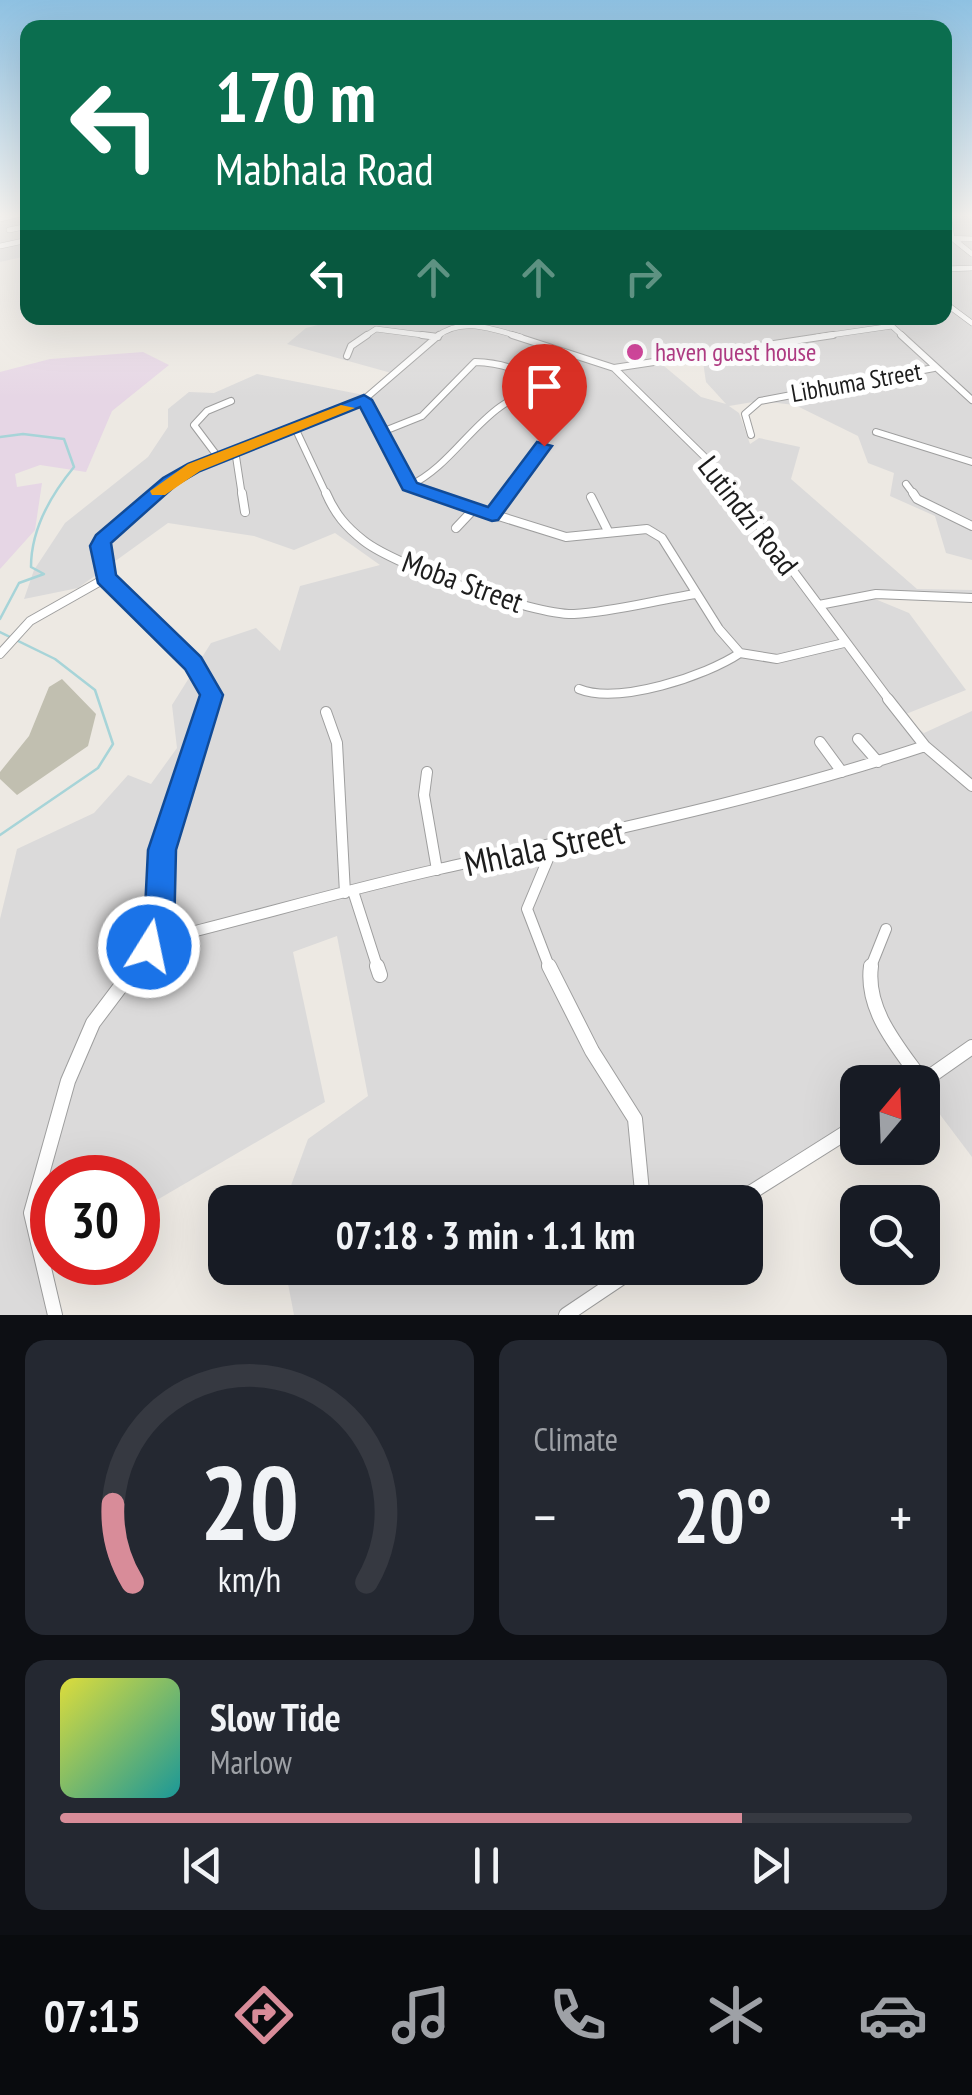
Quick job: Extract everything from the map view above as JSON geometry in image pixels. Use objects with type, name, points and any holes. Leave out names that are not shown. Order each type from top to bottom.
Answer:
[{"type":"street","points":[[952,308],[972,324]]},
{"type":"street","points":[[55,1315],[31,1213],[68,1081],[92,1023],[159,935],[162,850],[212,695],[193,663],[106,578],[100,546],[170,482],[218,457],[296,430],[364,400],[446,329],[456,325]]},
{"type":"street","name":"Lutindzi Road","points":[[480,325],[614,368],[719,470],[844,642],[926,746],[972,786]]},
{"type":"street","points":[[614,368],[892,326],[934,368],[970,396]]},
{"type":"street","points":[[347,356],[351,346],[376,329],[438,337]]},
{"type":"street","points":[[382,432],[400,431],[413,424],[475,362],[536,375],[568,409],[568,414],[492,515]]},
{"type":"street","name":"Libhuma Street","points":[[751,435],[745,414],[760,401],[934,368]]},
{"type":"street","points":[[410,486],[430,480],[503,399],[537,388],[548,389]]},
{"type":"street","points":[[364,400],[410,486],[474,510],[566,536],[647,528],[662,538],[696,594],[740,653],[778,659],[844,642]]},
{"type":"street","points":[[218,457],[194,425],[207,411],[231,401]]},
{"type":"street","name":"Moba Street","points":[[296,430],[308,447],[336,516],[366,542],[416,568],[527,606],[572,614],[696,594]]},
{"type":"street","points":[[876,432],[972,462]]},
{"type":"street","points":[[235,450],[246,512]]},
{"type":"street","points":[[906,484],[918,498],[972,526]]},
{"type":"street","points":[[591,497],[608,532]]},
{"type":"street","points":[[456,528],[474,510]]},
{"type":"street","points":[[0,654],[30,621],[106,578]]},
{"type":"street","points":[[819,605],[876,594],[972,598]]},
{"type":"street","points":[[579,690],[594,695],[699,674],[726,664],[740,653]]},
{"type":"street","points":[[326,712],[337,742],[349,892],[380,975]]},
{"type":"street","points":[[858,739],[878,762]]},
{"type":"street","points":[[820,742],[842,772]]},
{"type":"street","name":"Mhlala Street","points":[[159,935],[188,933],[436,870],[553,847],[754,798],[926,746]]},
{"type":"street","points":[[427,772],[424,795],[436,870]]},
{"type":"street","points":[[553,847],[527,909],[566,1001],[635,1119],[641,1185]]},
{"type":"street","points":[[886,929],[872,950],[869,996],[912,1065]]},
{"type":"street","points":[[940,1070],[972,1048]]},
{"type":"street","points":[[763,1185],[840,1136]]},
{"type":"street","points":[[566,1315],[611,1285]]},
{"type":"shaded area","points":[[952,275],[972,275],[972,560],[946,553],[935,516],[890,496],[894,473],[868,463],[858,436],[795,405],[759,401],[729,406],[739,413],[750,444],[759,438],[800,447],[791,479],[917,589],[972,590],[972,601],[875,599],[909,613],[966,690],[901,716],[924,733],[972,711],[972,1157],[940,1115],[940,1065],[840,1065],[840,1136],[763,1185],[291,1185],[308,1139],[368,1096],[337,936],[293,952],[325,1102],[160,1198],[160,1155],[30,1155],[30,1285],[48,1285],[55,1315],[0,1315],[0,919],[17,849],[94,813],[128,775],[151,784],[177,748],[172,705],[211,643],[256,628],[280,651],[300,586],[380,565],[335,533],[294,550],[254,536],[168,523],[78,588],[24,599],[34,570],[65,523],[148,457],[168,427],[168,409],[189,392],[214,393],[257,374],[369,396],[395,374],[287,344],[306,328],[318,325],[952,325]],"holes":[[[702,355],[706,382],[726,404],[701,397],[658,361]]]},
{"type":"shaded area","points":[[143,352],[169,365],[112,411],[86,472],[40,465],[15,474],[17,487],[42,483],[35,530],[0,569],[0,372],[50,359]]},
{"type":"shaded area","points":[[62,679],[96,714],[88,746],[17,795],[0,779],[0,772],[29,736],[49,687]]},
{"type":"shaded area","points":[[288,1285],[611,1285],[566,1315],[294,1315]]},
{"type":"waterway","points":[[0,437],[23,434],[64,439],[74,467],[50,501],[34,539],[31,567],[44,574],[19,583],[0,619]]},
{"type":"waterway","points":[[0,632],[55,659],[95,690],[113,744],[98,768],[0,835]]},
{"type":"slow traffic","points":[[159,491],[194,468],[347,408]]},
{"type":"place","name":"haven guest house","points":[[635,352]]},
{"type":"route","points":[[149,947],[159,935],[162,850],[185,767],[212,695],[193,663],[106,578],[100,546],[103,540],[170,482],[194,468],[364,400],[400,474],[410,486],[492,515],[544,446]]}]
